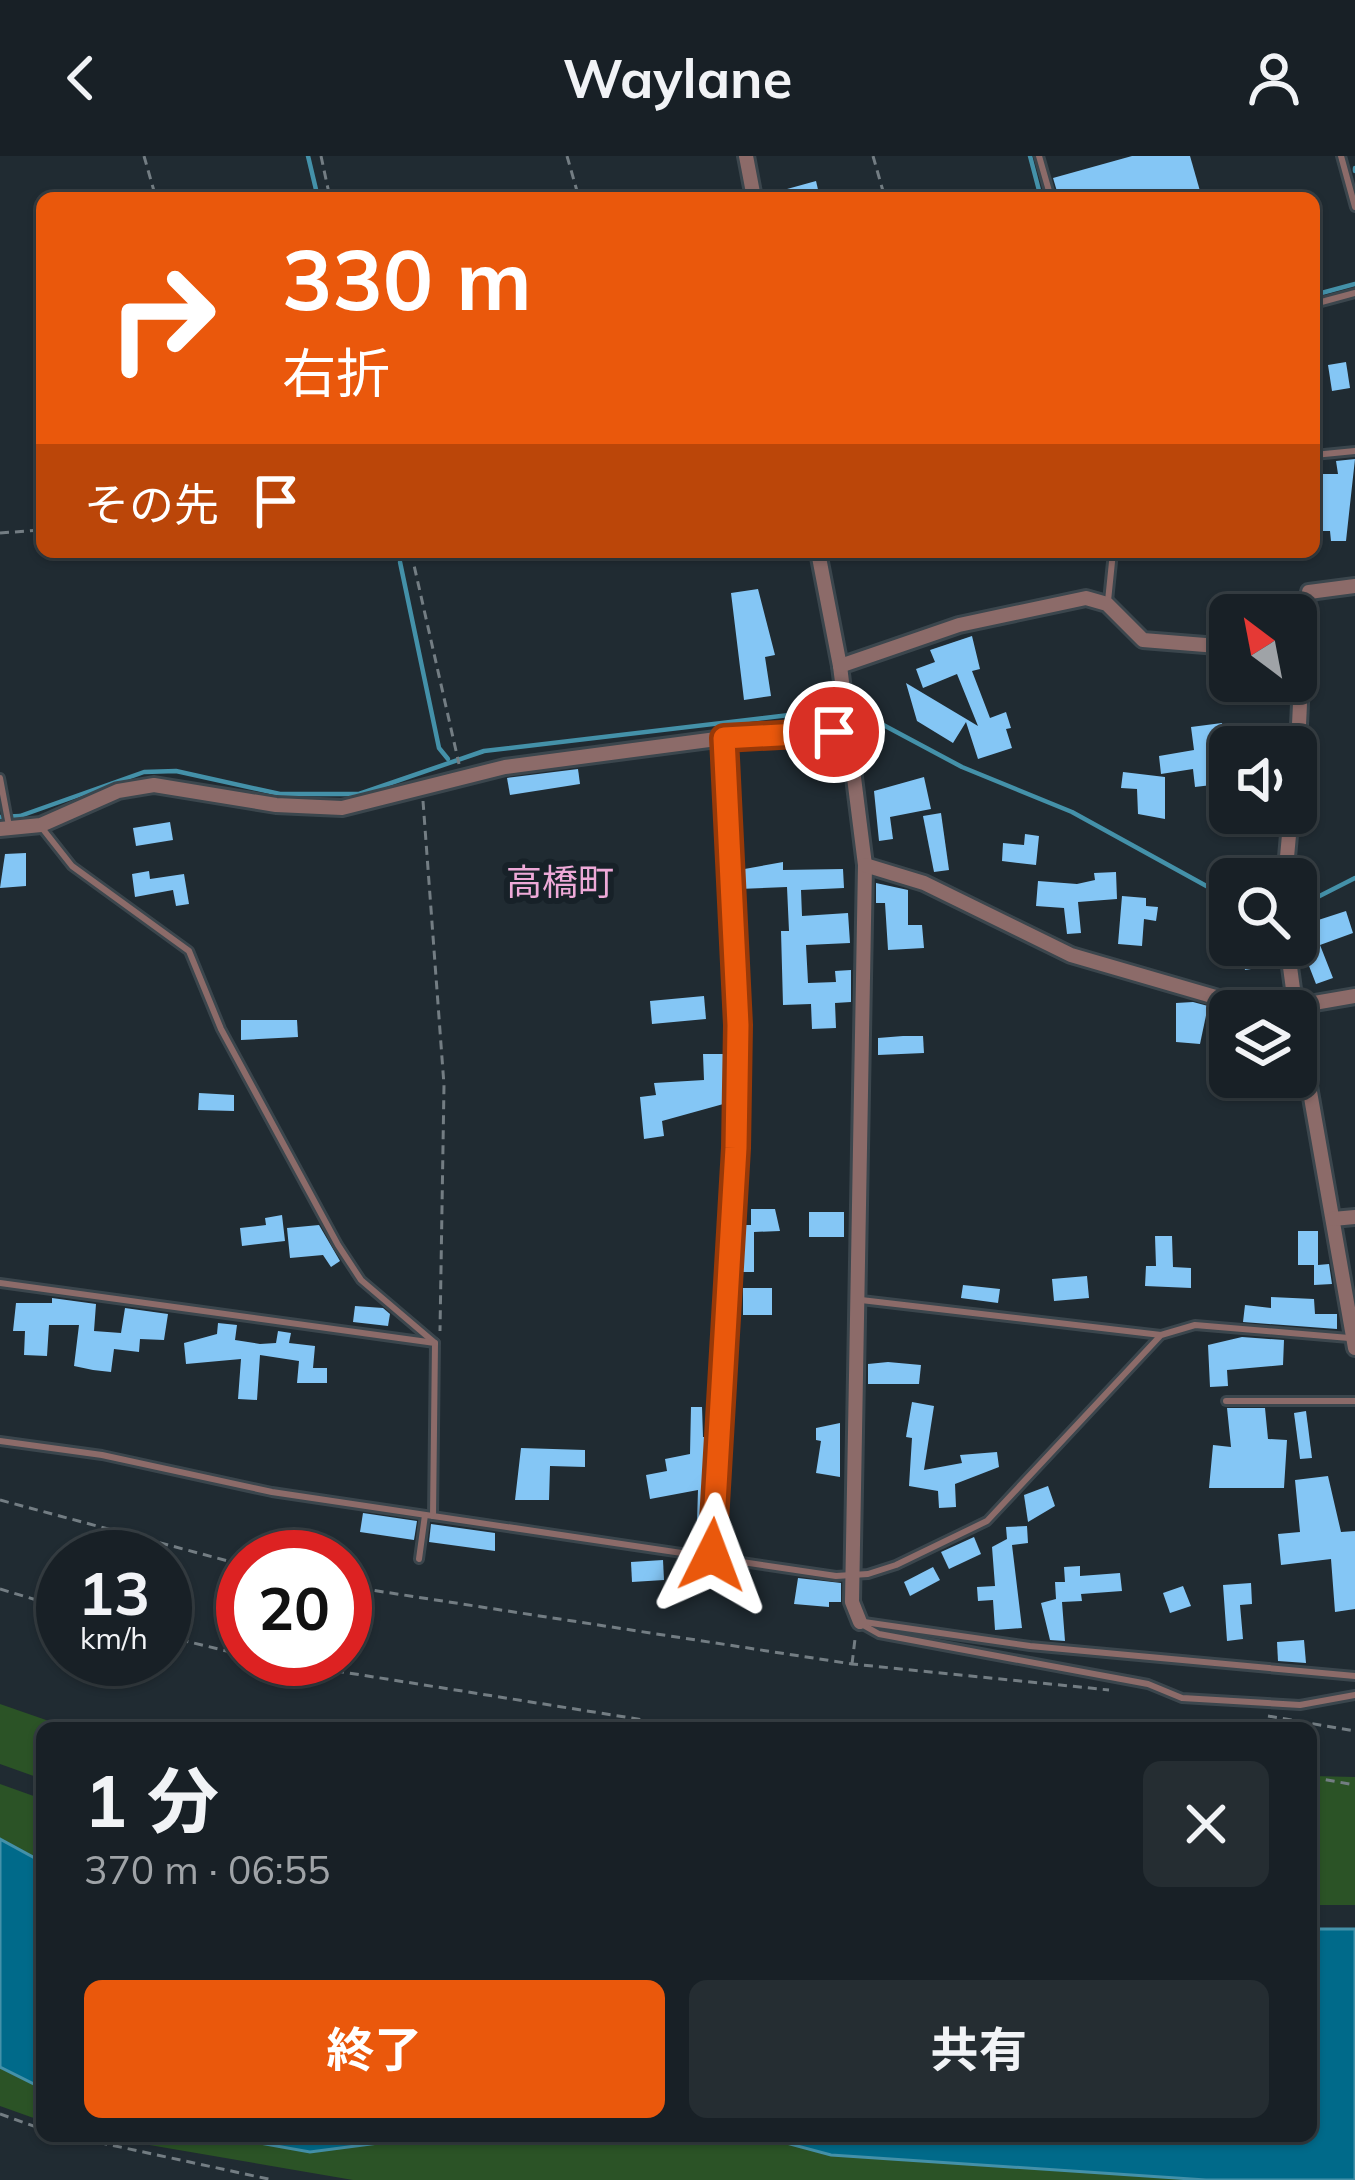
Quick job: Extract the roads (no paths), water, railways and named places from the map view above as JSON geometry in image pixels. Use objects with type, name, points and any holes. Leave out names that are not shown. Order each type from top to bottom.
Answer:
[{"type":"street","points":[[746,156],[753,192]]},
{"type":"street","points":[[819,558],[840,667],[866,865],[852,1602],[858,1627]]},
{"type":"street","points":[[1309,594],[1355,586]]},
{"type":"street","points":[[840,667],[959,625],[1086,598],[1107,604],[1143,640],[1209,645]]},
{"type":"street","points":[[6,827],[41,825],[118,791],[154,785],[315,809],[342,808],[463,777],[724,738],[848,727]]},
{"type":"street","points":[[866,865],[911,878],[1016,932],[1105,967],[1209,996]]},
{"type":"street","points":[[1317,1005],[1355,996]]},
{"type":"street","points":[[1312,1098],[1354,1343]]},
{"type":"street","points":[[1333,1219],[1355,1217]]},
{"type":"lane","points":[[1039,156],[1049,192]]},
{"type":"lane","points":[[1341,156],[1355,207]]},
{"type":"lane","points":[[1320,302],[1355,293]]},
{"type":"lane","points":[[1320,454],[1355,451]]},
{"type":"lane","points":[[1107,604],[1114,587],[1113,558]]},
{"type":"lane","points":[[712,1555],[736,1148],[738,1025],[724,738]]},
{"type":"lane","points":[[0,778],[6,827]]},
{"type":"lane","points":[[41,825],[72,866],[189,952],[221,1029],[338,1245],[361,1280],[435,1343]]},
{"type":"lane","points":[[0,1282],[435,1343]]},
{"type":"lane","points":[[856,1299],[1161,1335],[1195,1325],[1354,1343]]},
{"type":"lane","points":[[0,1441],[429,1515],[854,1575],[896,1564],[986,1521],[1161,1335]]},
{"type":"lane","points":[[419,1559],[429,1515],[435,1343]]},
{"type":"lane","points":[[1226,1401],[1355,1401]]},
{"type":"lane","points":[[858,1627],[1355,1676]]},
{"type":"lane","points":[[858,1627],[1148,1684],[1182,1697],[1300,1705],[1355,1695]]},
{"type":"water","points":[[0,1839],[36,1859],[36,2085],[0,2067]]},
{"type":"water","points":[[1317,1929],[1355,1929],[1355,2180],[1206,2180],[831,2155],[782,2142],[1317,2142]]},
{"type":"water","points":[[254,2142],[386,2142],[310,2152]]},
{"type":"waterway","points":[[308,156],[317,192]]},
{"type":"waterway","points":[[1030,156],[1039,192]]},
{"type":"waterway","points":[[1320,293],[1355,284]]},
{"type":"waterway","points":[[400,562],[439,748],[448,759]]},
{"type":"waterway","points":[[0,817],[20,816],[144,772],[176,771],[280,794],[359,794],[484,751],[831,710],[859,712],[962,767],[1072,812],[1209,887]]},
{"type":"waterway","points":[[1317,897],[1355,878]]},
{"type":"district","name":"高橋町","points":[[560,881]]}]
